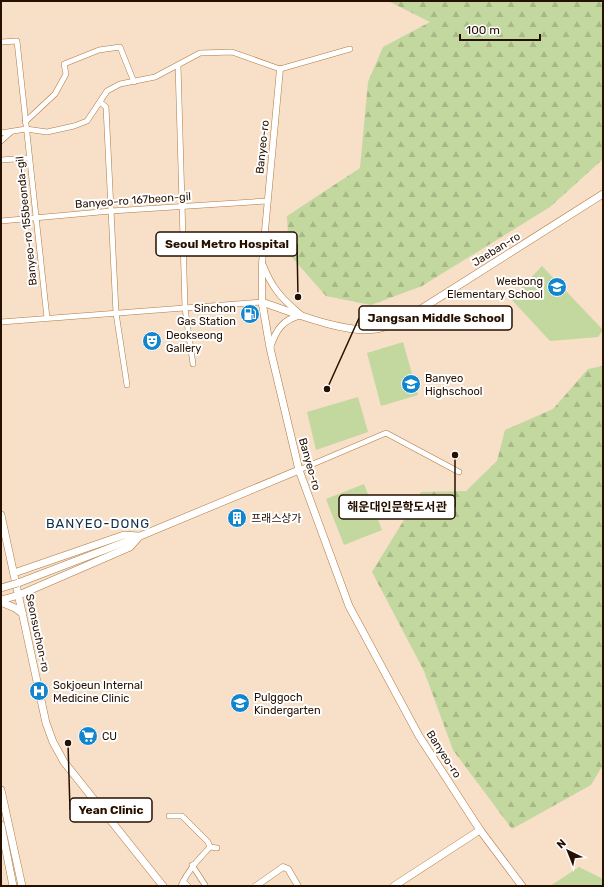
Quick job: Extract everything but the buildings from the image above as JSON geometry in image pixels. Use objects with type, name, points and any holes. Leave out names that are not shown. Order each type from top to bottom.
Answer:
[{"type":"main road","name":"Jaeban-ro","points":[[262,302],[301,315],[353,329],[376,329],[402,321],[603,194]]},
{"type":"main road","name":"Banyeo-ro","points":[[262,302],[270,348],[298,470],[349,606],[419,736],[480,830],[522,886]]},
{"type":"main road","points":[[1,588],[133,539],[298,470]]},
{"type":"main road","name":"Seonsuchon-ro","points":[[1,514],[46,723],[53,742],[64,762],[163,886]]},
{"type":"main road","points":[[14,572],[124,535],[140,536]]},
{"type":"main road","points":[[1,601],[130,547],[140,536]]},
{"type":"main road","points":[[1,601],[23,614]]},
{"type":"main road","points":[[1,790],[22,886]]},
{"type":"main road","points":[[1,825],[14,886]]},
{"type":"main road","points":[[394,886],[480,830]]},
{"type":"street","name":"Banyeo-ro 155beonda-gil","points":[[1,42],[17,41],[47,318]]},
{"type":"street","points":[[25,122],[55,94],[66,74],[64,64],[99,50],[120,46],[134,82]]},
{"type":"street","points":[[1,133],[26,129],[47,132],[74,126],[87,121],[107,91],[120,84],[156,77],[200,53],[232,52],[280,68],[350,49]]},
{"type":"street","points":[[178,65],[186,308],[194,364]]},
{"type":"street","name":"Banyeo-ro","points":[[262,302],[262,263],[280,68]]},
{"type":"street","points":[[100,102],[106,107],[116,313],[127,385]]},
{"type":"street","points":[[1,140],[11,132]]},
{"type":"street","points":[[1,160],[29,158]]},
{"type":"street","name":"Banyeo-ro 167beon-gil","points":[[1,221],[111,211],[267,200]]},
{"type":"street","points":[[262,263],[270,284],[281,298],[301,315]]},
{"type":"street","points":[[1,322],[262,302]]},
{"type":"street","points":[[270,348],[275,334],[289,319],[301,315]]},
{"type":"street","points":[[298,470],[386,433],[459,472]]},
{"type":"street","points":[[169,816],[182,816],[208,842],[210,847]]},
{"type":"street","points":[[210,847],[217,848]]},
{"type":"street","points":[[188,886],[182,883],[192,865],[210,847]]},
{"type":"street","points":[[192,865],[205,885]]},
{"type":"street","points":[[256,886],[283,867],[288,869],[298,886]]},
{"type":"green space","points":[[388,1],[603,1],[603,159],[550,207],[422,286],[371,305],[326,296],[289,254],[287,216],[360,168],[368,82],[383,47],[430,22]]},
{"type":"green space","points":[[542,266],[603,330],[598,337],[550,341],[511,299]]},
{"type":"green space","points":[[403,342],[418,395],[381,406],[367,353]]},
{"type":"green space","points":[[603,366],[603,765],[591,785],[512,829],[453,750],[424,671],[372,572],[421,492],[466,491],[497,461],[505,430],[553,409],[588,369]]},
{"type":"green space","points":[[358,397],[368,432],[316,450],[307,412]]},
{"type":"green space","points":[[364,484],[382,530],[344,545],[326,499]]},
{"type":"green space","points":[[579,867],[603,879],[602,886],[550,886]]},
{"type":"place","name":"Weebong Elementary School","points":[[557,287]]},
{"type":"place","name":"Seoul Metro Hospital","points":[[298,297]]},
{"type":"place","name":"Sinchon Gas Station","points":[[250,314]]},
{"type":"place","name":"Deokseong Gallery","points":[[152,341]]},
{"type":"place","name":"Banyeo Highschool","points":[[411,384]]},
{"type":"place","name":"Jangsan Middle School","points":[[327,389]]},
{"type":"place","name":"해운대인문학도서관","points":[[455,455]]},
{"type":"place","name":"프래스상가","points":[[237,518]]},
{"type":"place","name":"Sokjoeun Internal Medicine Clinic","points":[[39,691]]},
{"type":"place","name":"Pulggoch Kindergarten","points":[[240,703]]},
{"type":"place","name":"CU","points":[[88,736]]},
{"type":"place","name":"Yean Clinic","points":[[68,743]]},
{"type":"district","name":"BANYEO-DONG","points":[[98,523]]}]
